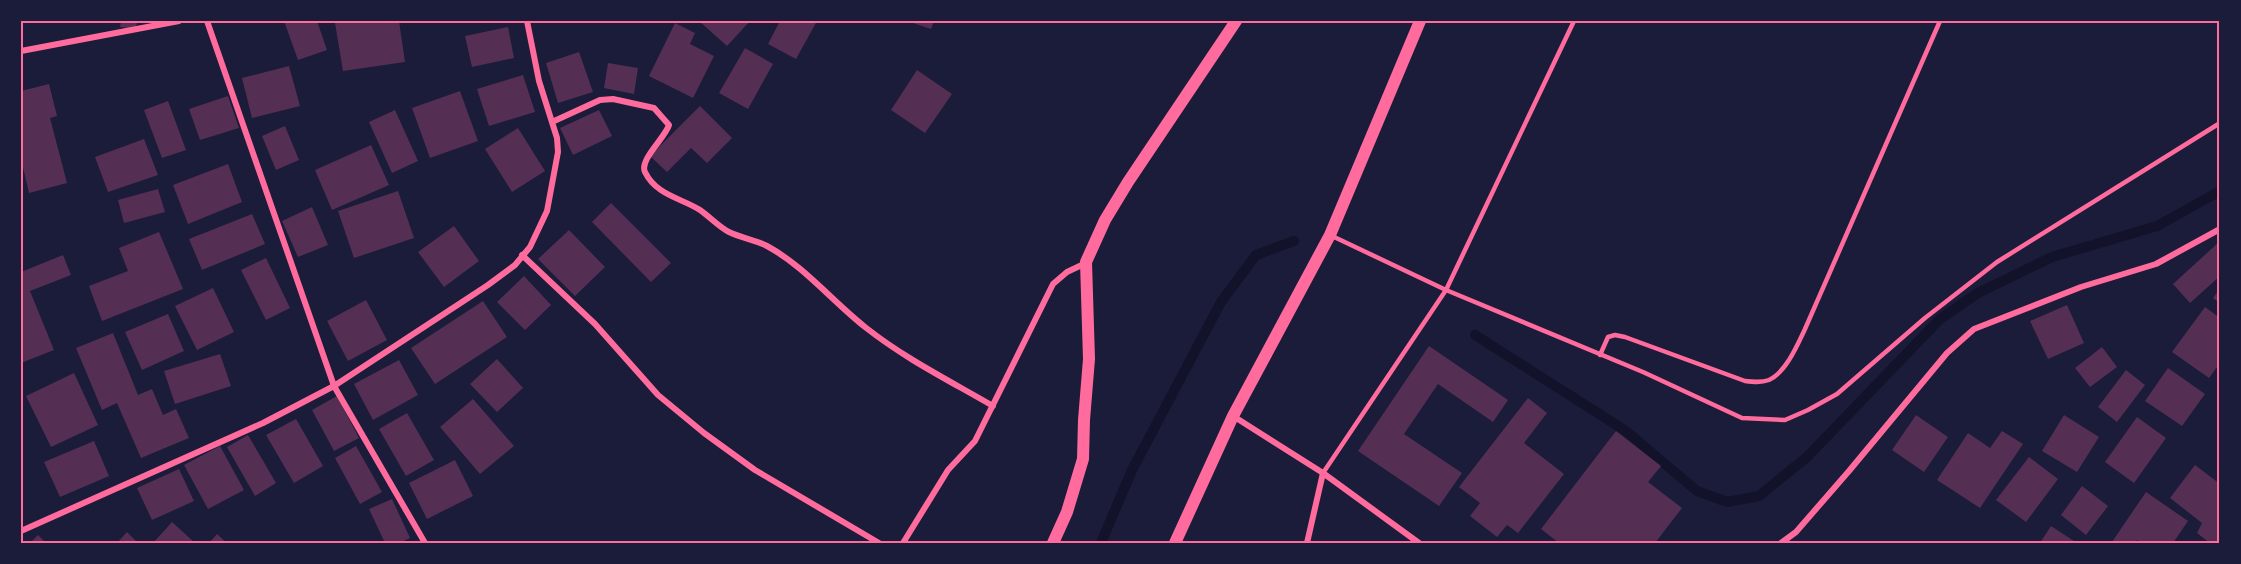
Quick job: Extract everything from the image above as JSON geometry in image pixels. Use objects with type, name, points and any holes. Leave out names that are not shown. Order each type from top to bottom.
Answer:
[{"type":"main road","points":[[1053,543],[1067,512],[1083,459],[1089,359],[1086,262],[1105,220],[1128,182],[1236,21]]},
{"type":"main road","points":[[1175,543],[1233,416],[1330,235],[1420,21]]},
{"type":"street","points":[[21,51],[180,21]]},
{"type":"street","points":[[207,21],[334,386],[425,543]]},
{"type":"street","points":[[21,531],[263,423],[334,386],[515,265],[530,247],[547,211],[558,152],[552,122],[539,81],[528,21]]},
{"type":"street","points":[[552,122],[600,100],[613,99],[654,108],[669,125],[667,132],[647,158],[644,166],[645,173],[660,190],[676,200],[699,209],[726,231],[765,245],[796,264],[825,293],[867,329],[993,406]]},
{"type":"street","points":[[1782,543],[1796,532],[1850,471],[1947,353],[1974,329],[2081,287],[2156,264],[2220,229]]},
{"type":"street","points":[[522,255],[595,324],[658,395],[704,433],[755,470],[879,543]]},
{"type":"street","points":[[903,543],[948,470],[975,441],[1053,284],[1067,272],[1086,262]]},
{"type":"street","points":[[1233,416],[1323,473],[1419,543]]},
{"type":"street","points":[[1307,543],[1323,473]]},
{"type":"lane","points":[[1323,473],[1446,290],[1574,21]]},
{"type":"lane","points":[[1600,355],[1604,342],[1608,337],[1614,335],[1745,381],[1770,380],[1794,351],[1805,329],[1940,21]]},
{"type":"lane","points":[[1330,235],[1446,290],[1643,372],[1742,418],[1785,420],[1837,394],[1925,318],[1997,262],[2220,123]]},
{"type":"building","points":[[121,21],[137,21],[136,29],[120,27]]},
{"type":"building","points":[[284,21],[317,21],[327,50],[298,60]]},
{"type":"building","points":[[399,21],[405,62],[343,71],[335,23]]},
{"type":"building","points":[[699,21],[750,21],[727,46]]},
{"type":"building","points":[[780,21],[817,21],[796,59],[768,44]]},
{"type":"building","points":[[907,21],[934,21],[931,29]]},
{"type":"building","points":[[675,23],[695,33],[690,44],[714,56],[693,98],[649,76]]},
{"type":"building","points":[[508,27],[514,58],[472,67],[465,36]]},
{"type":"building","points":[[745,48],[773,64],[748,109],[719,93]]},
{"type":"building","points":[[579,52],[593,92],[558,103],[546,63]]},
{"type":"building","points":[[608,63],[638,68],[634,94],[604,88]]},
{"type":"building","points":[[289,66],[300,106],[252,118],[242,78]]},
{"type":"building","points":[[917,70],[952,94],[925,133],[891,110]]},
{"type":"building","points":[[523,75],[535,112],[489,126],[477,89]]},
{"type":"building","points":[[49,84],[57,116],[50,118],[67,183],[29,193],[21,159],[21,91]]},
{"type":"building","points":[[460,91],[478,141],[430,158],[412,108]]},
{"type":"building","points":[[228,96],[239,128],[200,140],[189,109]]},
{"type":"building","points":[[168,101],[186,150],[162,158],[144,110]]},
{"type":"building","points":[[700,106],[732,138],[707,163],[691,148],[667,172],[650,156]]},
{"type":"building","points":[[395,110],[418,161],[392,173],[369,122]]},
{"type":"building","points":[[599,110],[612,136],[573,155],[560,128]]},
{"type":"building","points":[[285,126],[299,160],[276,170],[262,136]]},
{"type":"building","points":[[518,128],[545,171],[512,192],[485,149]]},
{"type":"building","points":[[144,139],[158,175],[108,192],[95,157]]},
{"type":"building","points":[[371,145],[389,185],[332,210],[315,170]]},
{"type":"building","points":[[228,164],[242,202],[188,224],[173,185]]},
{"type":"building","points":[[158,189],[165,212],[124,223],[118,200]]},
{"type":"building","points":[[398,191],[414,238],[354,258],[338,211]]},
{"type":"building","points":[[611,203],[671,263],[651,282],[592,222]]},
{"type":"building","points":[[312,207],[328,245],[298,257],[282,221]]},
{"type":"building","points":[[252,214],[265,244],[202,270],[189,239]]},
{"type":"building","points":[[454,226],[479,261],[444,287],[418,252]]},
{"type":"building","points":[[569,230],[605,267],[575,296],[538,259]]},
{"type":"building","points":[[159,232],[183,289],[102,321],[89,286],[128,271],[119,248]]},
{"type":"building","points":[[2219,242],[2220,276],[2190,303],[2173,284]]},
{"type":"building","points":[[63,255],[71,275],[30,291],[54,350],[21,363],[21,272]]},
{"type":"building","points":[[266,258],[290,308],[266,320],[241,270]]},
{"type":"building","points":[[524,276],[551,305],[525,330],[497,302]]},
{"type":"building","points":[[213,288],[234,332],[197,350],[175,306]]},
{"type":"building","points":[[2220,288],[2220,303],[2213,298]]},
{"type":"building","points":[[366,300],[387,340],[348,361],[327,321]]},
{"type":"building","points":[[483,301],[507,337],[435,384],[411,348]]},
{"type":"building","points":[[2067,305],[2084,343],[2048,359],[2030,321]]},
{"type":"building","points":[[2205,307],[2220,318],[2220,363],[2209,378],[2172,352]]},
{"type":"building","points":[[168,314],[184,351],[142,370],[125,332]]},
{"type":"building","points":[[113,333],[138,395],[152,389],[163,415],[176,409],[189,438],[141,458],[117,403],[102,410],[76,348]]},
{"type":"building","points":[[1429,346],[1508,400],[1493,422],[1438,384],[1404,434],[1462,473],[1439,506],[1358,451]]},
{"type":"building","points":[[2102,347],[2117,367],[2090,387],[2075,368]]},
{"type":"building","points":[[220,354],[231,386],[175,404],[164,371]]},
{"type":"building","points":[[497,359],[523,388],[497,412],[470,384]]},
{"type":"building","points":[[399,360],[418,395],[373,420],[354,384]]},
{"type":"building","points":[[2168,368],[2205,394],[2182,426],[2145,401]]},
{"type":"building","points":[[2126,370],[2145,385],[2117,422],[2098,407]]},
{"type":"building","points":[[74,373],[98,425],[51,447],[26,396]]},
{"type":"building","points":[[337,396],[359,438],[334,451],[312,410]]},
{"type":"building","points":[[1528,398],[1547,413],[1524,443],[1564,474],[1518,533],[1507,525],[1497,537],[1470,516],[1480,503],[1459,487]]},
{"type":"building","points":[[473,399],[514,446],[480,474],[440,427]]},
{"type":"building","points":[[407,413],[434,460],[406,476],[379,429]]},
{"type":"building","points":[[1916,415],[1948,437],[1924,472],[1892,450]]},
{"type":"building","points":[[2064,415],[2099,437],[2077,472],[2042,451]]},
{"type":"building","points":[[2137,417],[2166,438],[2134,483],[2105,462]]},
{"type":"building","points":[[296,419],[323,466],[294,483],[266,435]]},
{"type":"building","points":[[1616,431],[1661,466],[1648,482],[1682,508],[1655,543],[1559,543],[1541,529]]},
{"type":"building","points":[[2002,431],[2023,444],[1980,508],[1937,480],[1968,433],[1990,448]]},
{"type":"building","points":[[248,435],[276,483],[255,496],[227,447]]},
{"type":"building","points":[[94,441],[109,476],[60,497],[44,462]]},
{"type":"building","points":[[220,446],[244,490],[208,509],[184,465]]},
{"type":"building","points":[[356,446],[382,492],[360,504],[335,458]]},
{"type":"building","points":[[2029,457],[2058,479],[2026,522],[1996,500]]},
{"type":"building","points":[[455,460],[473,496],[427,519],[409,483]]},
{"type":"building","points":[[2195,465],[2220,484],[2220,543],[2210,543],[2197,533],[2202,523],[2170,498]]},
{"type":"building","points":[[179,469],[194,501],[152,520],[137,488]]},
{"type":"building","points":[[2082,486],[2108,506],[2086,535],[2061,515]]},
{"type":"building","points":[[2146,492],[2188,521],[2173,543],[2142,543],[2137,540],[2135,543],[2112,542]]},
{"type":"building","points":[[392,499],[410,538],[399,543],[385,543],[369,509]]},
{"type":"building","points":[[172,522],[195,543],[153,543]]},
{"type":"building","points":[[2051,526],[2077,543],[2040,543]]},
{"type":"building","points":[[127,532],[138,543],[117,543]]},
{"type":"building","points":[[217,534],[227,543],[209,543]]},
{"type":"building","points":[[38,535],[46,543],[30,543]]},
{"type":"waterway","points":[[1475,335],[1626,431],[1697,491],[1727,502],[1759,496],[1807,457],[1940,319],[1978,293],[2052,257],[2157,226],[2220,191]]},
{"type":"waterway","points":[[1101,543],[1132,470],[1221,302],[1256,255],[1294,241]]}]
